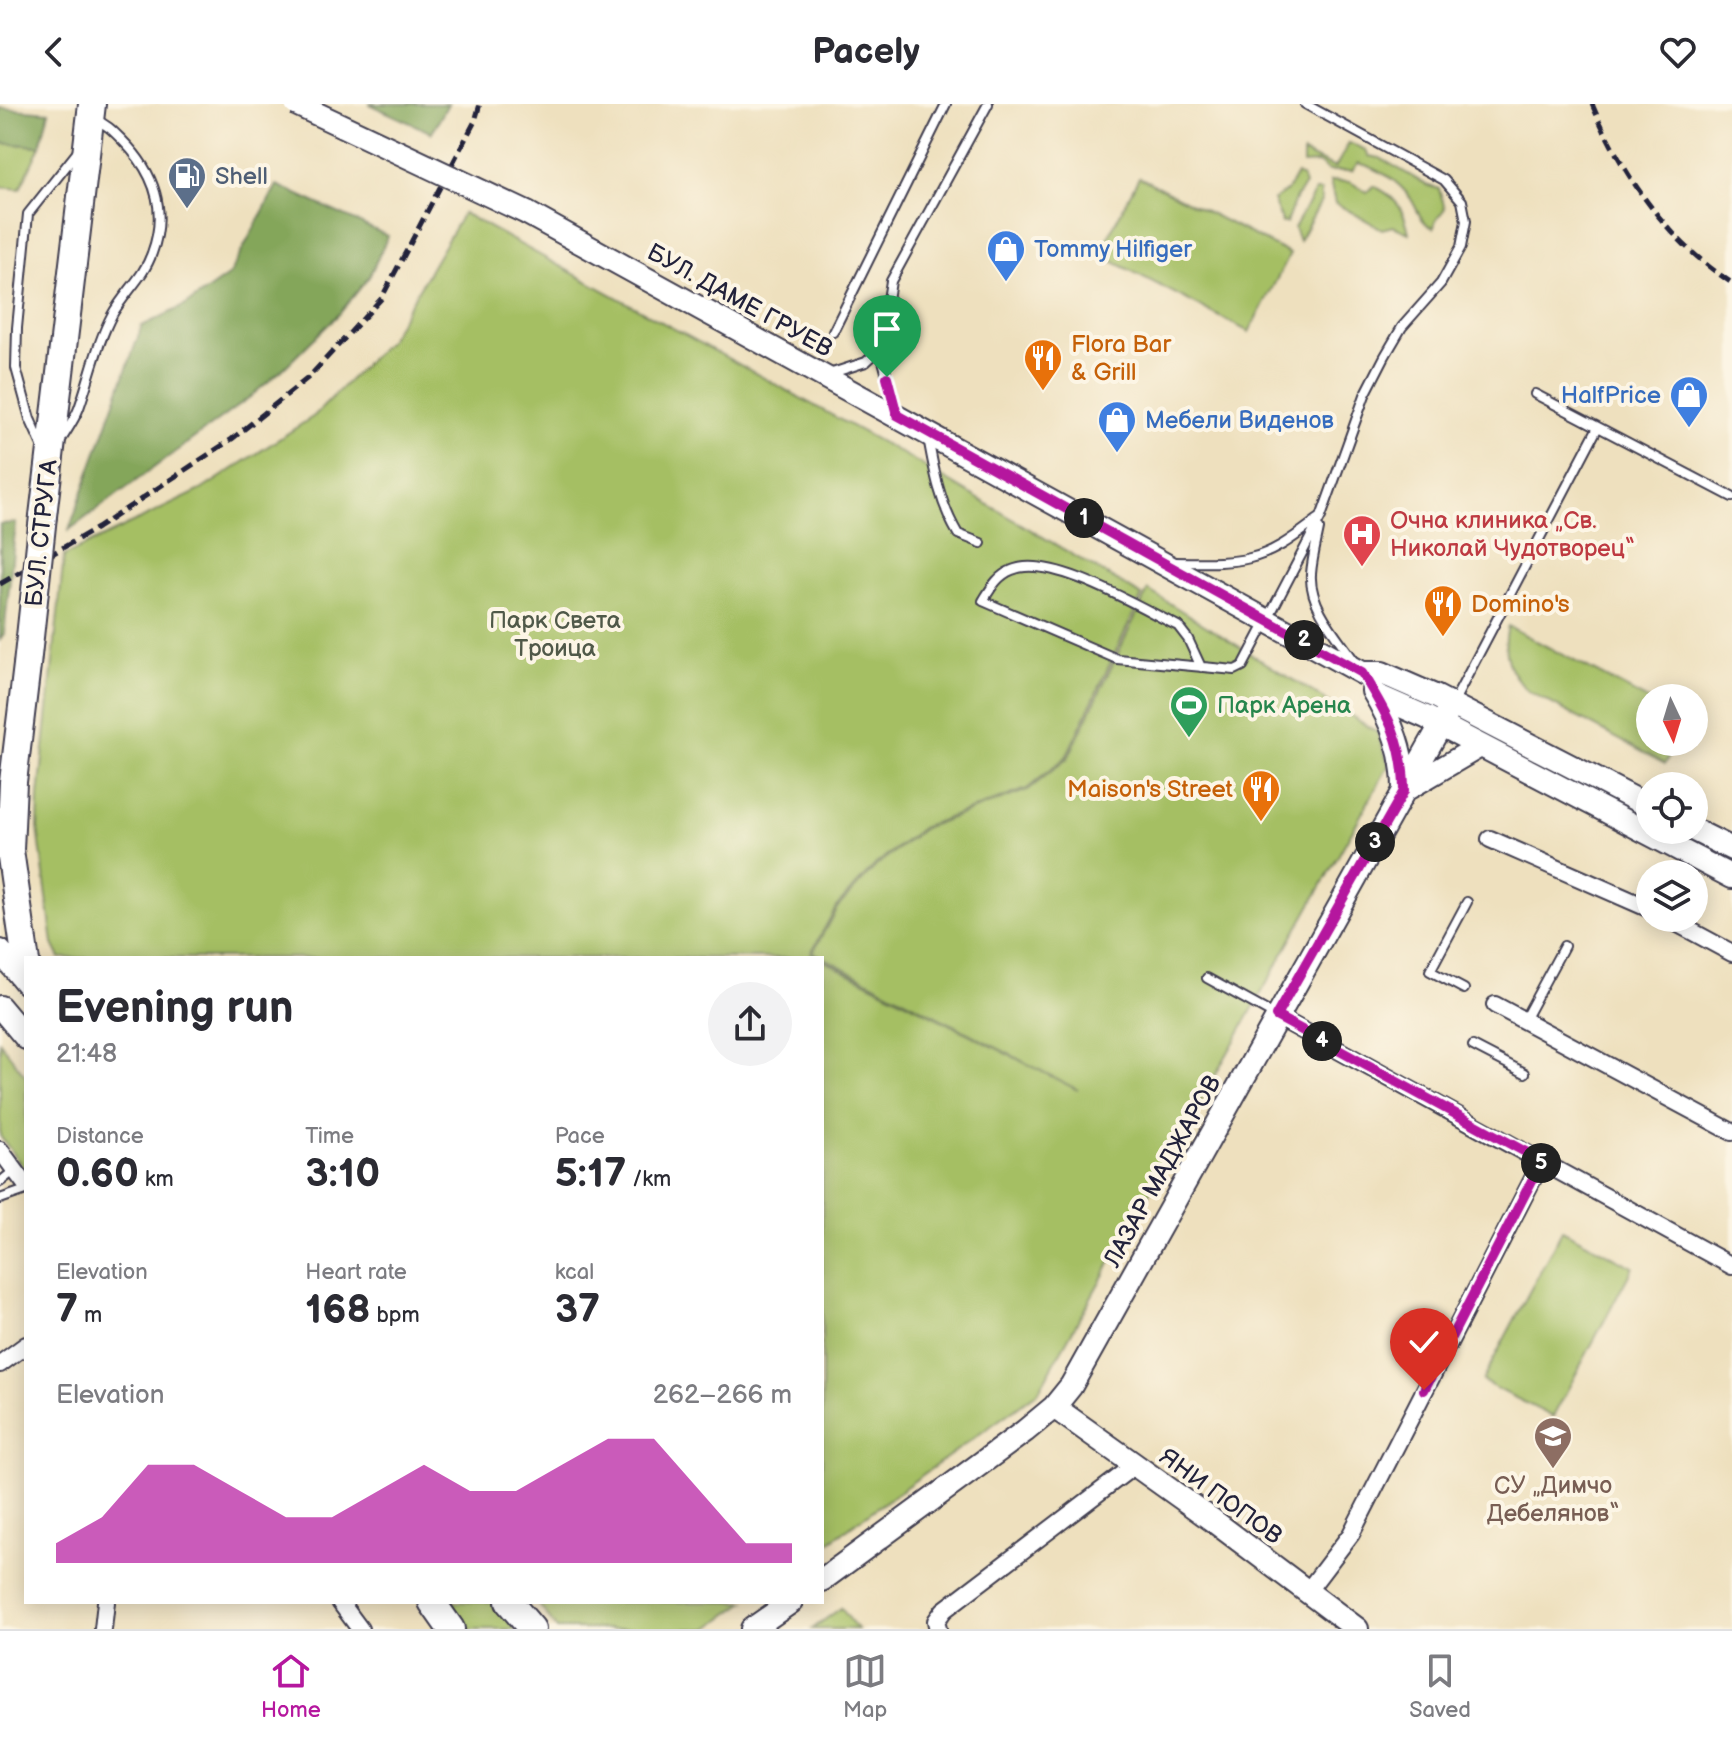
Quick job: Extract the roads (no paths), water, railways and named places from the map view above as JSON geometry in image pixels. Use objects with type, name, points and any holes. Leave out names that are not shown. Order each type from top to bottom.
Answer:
[{"type":"main road","name":"БУЛ. ДАМЕ ГРУЕВ","points":[[296,104],[527,213],[824,375],[1362,673],[1376,695],[1446,715],[1530,746],[1636,800]]},
{"type":"main road","name":"БУЛ. СТРУГА","points":[[25,956],[10,850],[6,789],[27,665],[91,120]]},
{"type":"main road","name":"БУЛ. ДАМЕ ГРУЕВ","points":[[1362,673],[1382,673],[1446,715],[1480,746],[1732,877]]},
{"type":"main road","points":[[1376,695],[1400,747],[1404,791],[1480,746]]},
{"type":"main road","name":"ЛАЗАР МАДЖАРОВ","points":[[824,1579],[1054,1407],[1087,1362],[1276,1016],[1446,715]]},
{"type":"main road","points":[[1708,837],[1732,849]]},
{"type":"main road","points":[[0,951],[24,981]]},
{"type":"main road","points":[[0,1007],[24,1036]]},
{"type":"main road","name":"ЯНИ ПОПОВ","points":[[1054,1407],[1357,1629]]},
{"type":"main road","points":[[433,1604],[451,1629]]},
{"type":"main road","points":[[511,1604],[532,1629]]},
{"type":"main road","points":[[752,1629],[788,1604]]},
{"type":"street","points":[[1490,839],[1636,903]]},
{"type":"street","points":[[1693,932],[1732,953]]},
{"type":"street","points":[[1495,1005],[1732,1132]]},
{"type":"street","points":[[1276,1016],[1732,1266]]},
{"type":"street","points":[[0,1150],[24,1184]]},
{"type":"street","points":[[1307,1592],[1351,1534],[1542,1161]]},
{"type":"street","points":[[0,1364],[24,1346]]},
{"type":"street","points":[[938,1629],[936,1621],[944,1610],[1135,1465]]},
{"type":"street","points":[[103,1629],[106,1604]]},
{"type":"street","points":[[341,1604],[360,1629]]},
{"type":"lane","points":[[833,332],[946,104]]},
{"type":"lane","points":[[897,415],[880,349],[891,281],[988,104]]},
{"type":"lane","points":[[1201,667],[1178,626],[1080,578],[1046,567],[1014,568],[997,578],[983,601],[1117,659],[1201,667],[1235,670],[1243,666],[1321,517],[1365,395],[1402,327],[1451,267],[1461,247],[1466,221],[1462,201],[1444,180],[1305,104]]},
{"type":"lane","points":[[91,120],[109,126],[147,169],[157,190],[157,233],[142,275],[113,314],[78,411],[49,462],[30,419],[16,368],[28,214],[91,120]]},
{"type":"lane","points":[[824,375],[866,362],[880,349]]},
{"type":"lane","points":[[1535,394],[1732,497]]},
{"type":"lane","points":[[1446,715],[1598,427]]},
{"type":"lane","points":[[928,432],[938,488],[947,516],[958,534],[981,543]]},
{"type":"lane","points":[[1165,562],[1252,558],[1281,545],[1321,517]]},
{"type":"lane","points":[[1321,517],[1310,576],[1313,592],[1322,614],[1362,673]]},
{"type":"lane","points":[[1464,989],[1430,971],[1467,902]]},
{"type":"lane","points":[[1524,1021],[1564,946]]},
{"type":"lane","points":[[1207,978],[1276,1016]]},
{"type":"lane","points":[[1473,1046],[1525,1073]]},
{"type":"lane","points":[[0,1182],[15,1170]]},
{"type":"lane","points":[[0,1199],[24,1188]]},
{"type":"railway","points":[[0,584],[97,528],[232,439],[309,377],[381,299],[475,121],[480,104]]},
{"type":"railway","points":[[1592,104],[1617,155],[1649,204],[1687,247],[1732,283]]},
{"type":"place","name":"Shell","points":[[187,210]]},
{"type":"place","name":"Tommy Hilfiger","points":[[1006,283]]},
{"type":"place","name":"Flora Bar & Grill","points":[[1043,392]]},
{"type":"place","name":"HalfPrice","points":[[1689,429]]},
{"type":"place","name":"Мебели Виденов","points":[[1117,454]]},
{"type":"place","name":"Oчна клиника „Св. Николай Чудотворец“","points":[[1362,568]]},
{"type":"place","name":"Domino's","points":[[1443,638]]},
{"type":"place","name":"Парк Арена","points":[[1189,739]]},
{"type":"place","name":"Maison's Street","points":[[1261,823]]},
{"type":"place","name":"СУ „Димчо Дебелянов“","points":[[1553,1470]]},
{"type":"park label","name":"Парк Света Троица","points":[[555,634]]}]
